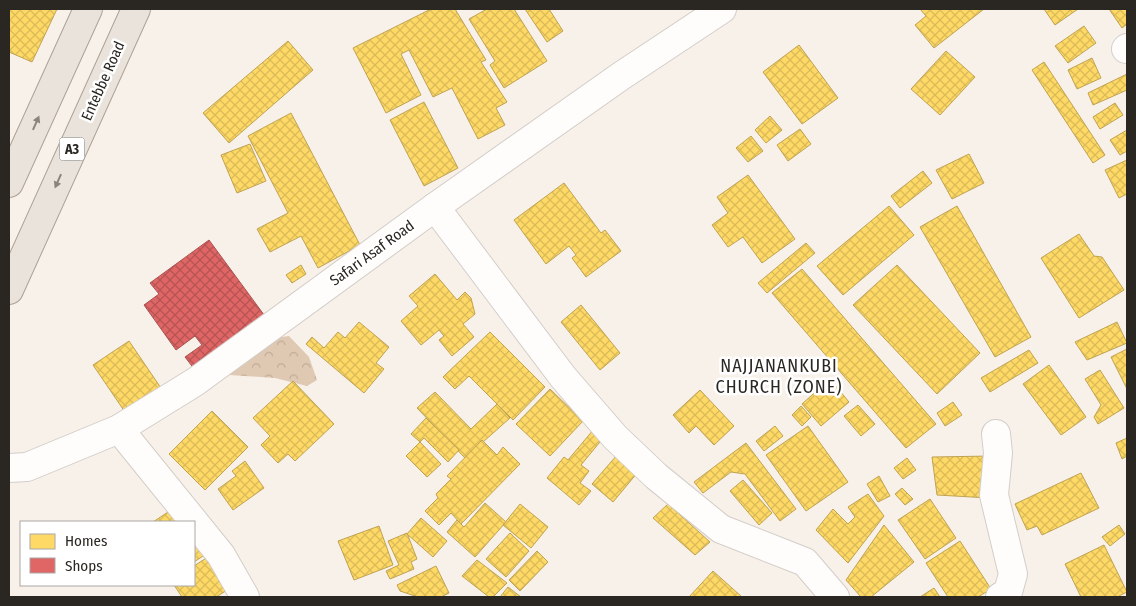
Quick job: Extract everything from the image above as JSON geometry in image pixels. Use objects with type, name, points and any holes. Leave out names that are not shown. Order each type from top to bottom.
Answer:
[{"type":"main road","points":[[9,183],[88,9]]},
{"type":"main road","name":"Entebbe Road","points":[[9,290],[136,9]]},
{"type":"street","name":"Safari Asaf Road","points":[[9,468],[27,466],[119,429],[195,382],[435,207],[621,76],[722,9]]},
{"type":"street","points":[[435,207],[564,377],[615,437],[656,476],[720,529],[805,562],[834,597]]},
{"type":"street","points":[[119,429],[193,521]]},
{"type":"street","points":[[996,434],[998,453],[994,495],[1013,574],[1008,592],[1000,597]]},
{"type":"street","points":[[195,523],[221,555],[245,597]]},
{"type":"green space","points":[[289,336],[309,357],[317,380],[307,386],[275,378],[230,375],[230,364],[261,340]]},
{"type":"building: Homes","points":[[9,9],[57,9],[32,62],[9,52]]},
{"type":"building: Homes","points":[[431,9],[455,9],[486,60],[481,62],[507,102],[496,108],[505,125],[478,139],[452,88],[433,97],[409,50],[401,54],[421,95],[386,113],[353,48]]},
{"type":"building: Homes","points":[[487,9],[514,9],[547,61],[504,88],[490,65],[495,61],[469,19]]},
{"type":"building: Homes","points":[[525,9],[549,9],[563,31],[547,42]]},
{"type":"building: Homes","points":[[920,9],[984,9],[934,48],[915,25],[926,16]]},
{"type":"building: Homes","points":[[1044,9],[1078,9],[1055,25]]},
{"type":"building: Homes","points":[[1109,9],[1127,9],[1127,24],[1122,28]]},
{"type":"building: Homes","points":[[1084,26],[1096,43],[1068,63],[1055,46]]},
{"type":"building: Homes","points":[[288,41],[313,70],[229,143],[203,113]]},
{"type":"building: Homes","points":[[799,45],[838,98],[802,124],[763,72]]},
{"type":"building: Homes","points":[[946,51],[975,77],[940,115],[911,89]]},
{"type":"building: Homes","points":[[1092,58],[1101,78],[1077,89],[1068,70]]},
{"type":"building: Homes","points":[[1044,62],[1105,155],[1093,163],[1032,70]]},
{"type":"building: Homes","points":[[1127,74],[1127,90],[1093,105],[1088,93]]},
{"type":"building: Homes","points":[[424,102],[458,168],[424,186],[390,120]]},
{"type":"building: Homes","points":[[1115,103],[1123,115],[1100,129],[1093,117]]},
{"type":"building: Homes","points":[[291,113],[360,245],[318,268],[301,236],[270,252],[257,229],[288,213],[248,136]]},
{"type":"building: Homes","points":[[770,116],[782,130],[766,143],[755,130]]},
{"type":"building: Homes","points":[[800,129],[811,144],[788,161],[777,145]]},
{"type":"building: Homes","points":[[1127,130],[1127,151],[1120,155],[1110,140]]},
{"type":"building: Homes","points":[[751,136],[763,151],[748,162],[736,148]]},
{"type":"building: Homes","points":[[250,144],[266,181],[237,193],[221,155]]},
{"type":"building: Homes","points":[[969,154],[984,183],[952,199],[936,170]]},
{"type":"building: Homes","points":[[1127,160],[1127,194],[1119,198],[1105,170]]},
{"type":"building: Homes","points":[[923,171],[932,183],[900,208],[891,196]]},
{"type":"building: Homes","points":[[748,175],[795,239],[762,263],[743,237],[728,247],[712,225],[728,213],[717,197]]},
{"type":"building: Homes","points":[[564,183],[601,233],[605,230],[621,251],[586,277],[572,258],[576,255],[569,246],[546,264],[514,220]]},
{"type":"building: Homes","points":[[889,206],[914,235],[843,295],[817,266]]},
{"type":"building: Homes","points":[[957,206],[1031,337],[995,357],[920,227]]},
{"type":"building: Homes","points":[[1079,234],[1094,256],[1102,257],[1124,290],[1079,318],[1041,258]]},
{"type":"building: Homes","points":[[806,243],[815,253],[767,293],[758,283]]},
{"type":"building: Homes","points":[[301,265],[306,274],[292,283],[286,275]]},
{"type":"building: Homes","points":[[897,265],[980,353],[937,394],[853,305]]},
{"type":"building: Homes","points":[[802,269],[936,424],[906,448],[772,293]]},
{"type":"building: Homes","points":[[435,274],[457,300],[465,292],[471,298],[475,314],[463,324],[474,337],[452,356],[439,340],[444,336],[439,330],[421,345],[401,321],[418,306],[409,296]]},
{"type":"building: Homes","points":[[581,305],[620,353],[600,370],[561,322]]},
{"type":"building: Homes","points":[[359,322],[389,347],[376,363],[384,369],[364,393],[306,344],[312,337],[324,348],[338,332],[345,338]]},
{"type":"building: Homes","points":[[1117,322],[1127,343],[1087,360],[1075,342]]},
{"type":"building: Homes","points":[[490,332],[545,387],[513,420],[469,376],[455,389],[443,377]]},
{"type":"building: Homes","points":[[129,341],[163,391],[127,415],[93,365]]},
{"type":"building: Homes","points":[[1127,349],[1127,389],[1111,357]]},
{"type":"building: Homes","points":[[1029,350],[1038,363],[990,392],[981,378]]},
{"type":"building: Homes","points":[[1049,365],[1086,417],[1061,435],[1023,384]]},
{"type":"building: Homes","points":[[1100,370],[1124,408],[1098,424],[1094,417],[1101,405],[1085,379]]},
{"type":"building: Homes","points":[[830,379],[849,402],[821,426],[802,404]]},
{"type":"building: Homes","points":[[293,381],[334,424],[295,461],[288,454],[278,463],[261,445],[270,436],[253,418]]},
{"type":"building: Homes","points":[[550,389],[583,421],[550,456],[516,424]]},
{"type":"building: Homes","points":[[700,390],[734,426],[714,445],[696,426],[689,433],[673,415]]},
{"type":"building: Homes","points":[[435,392],[471,429],[497,404],[510,418],[465,458],[417,408]]},
{"type":"building: Homes","points":[[953,402],[962,415],[945,426],[937,413]]},
{"type":"building: Homes","points":[[858,405],[875,424],[861,436],[844,416]]},
{"type":"building: Homes","points":[[801,406],[811,417],[802,426],[792,415]]},
{"type":"building: Homes","points":[[212,411],[248,447],[205,490],[169,454]]},
{"type":"building: Homes","points":[[426,418],[459,450],[448,462],[424,438],[420,442],[411,434]]},
{"type":"building: Homes","points":[[775,426],[783,436],[764,451],[756,441]]},
{"type":"building: Homes","points":[[808,426],[848,482],[806,511],[766,455]]},
{"type":"building: Homes","points":[[594,429],[604,437],[581,465],[589,471],[580,483],[591,491],[579,505],[547,478],[564,457],[568,460]]},
{"type":"building: Homes","points":[[1127,438],[1127,456],[1122,459],[1116,443]]},
{"type":"building: Homes","points":[[482,440],[497,455],[503,447],[520,464],[461,524],[451,513],[439,525],[425,511],[438,498],[436,494],[451,479],[447,476]]},
{"type":"building: Homes","points":[[420,442],[441,464],[427,477],[406,456]]},
{"type":"building: Homes","points":[[746,443],[796,509],[780,521],[745,474],[731,472],[703,493],[694,482]]},
{"type":"building: Homes","points":[[617,455],[638,472],[613,502],[592,484]]},
{"type":"building: Homes","points":[[991,456],[989,498],[937,495],[932,457]]},
{"type":"building: Homes","points":[[907,458],[916,470],[903,479],[894,468]]},
{"type":"building: Homes","points":[[245,461],[264,488],[233,510],[218,489],[236,476],[232,471]]},
{"type":"building: Homes","points":[[1081,473],[1099,508],[1042,535],[1037,526],[1027,530],[1015,504]]},
{"type":"building: Homes","points":[[879,476],[890,496],[878,502],[867,484]]},
{"type":"building: Homes","points":[[743,480],[772,513],[759,525],[730,491]]},
{"type":"building: Homes","points":[[902,488],[913,499],[905,505],[895,494]]},
{"type":"building: Homes","points":[[868,494],[884,516],[848,563],[816,530],[833,509],[848,524],[855,517],[848,507]]},
{"type":"building: Homes","points":[[930,499],[956,538],[925,559],[898,520]]},
{"type":"building: Homes","points":[[485,503],[506,522],[475,557],[447,532],[457,520],[464,527]]},
{"type":"building: Homes","points":[[520,504],[548,527],[531,548],[503,525]]},
{"type":"building: Homes","points":[[668,504],[710,542],[695,555],[653,518]]},
{"type":"building: Homes","points":[[177,506],[187,521],[154,521]]},
{"type":"building: Homes","points":[[421,518],[447,541],[433,557],[407,534]]},
{"type":"building: Homes","points":[[884,525],[914,562],[871,597],[861,597],[846,580]]},
{"type":"building: Homes","points":[[1119,525],[1125,534],[1110,546],[1102,537]]},
{"type":"building: Homes","points":[[379,526],[393,565],[354,580],[338,541]]},
{"type":"building: Homes","points":[[195,531],[209,552],[195,561]]},
{"type":"building: Homes","points":[[407,533],[417,559],[411,562],[414,569],[390,579],[386,571],[399,565],[388,541]]},
{"type":"building: Homes","points":[[510,533],[529,551],[506,577],[486,559]]},
{"type":"building: Homes","points":[[960,541],[991,589],[978,597],[948,597],[926,563]]},
{"type":"building: Homes","points":[[1104,545],[1127,592],[1117,597],[1081,597],[1065,564]]},
{"type":"building: Homes","points":[[537,551],[548,562],[520,591],[509,580]]},
{"type":"building: Homes","points":[[211,555],[232,587],[216,597],[182,597],[175,586],[195,586],[195,565]]},
{"type":"building: Homes","points":[[477,560],[507,583],[493,597],[489,597],[462,576]]},
{"type":"building: Homes","points":[[436,566],[449,593],[441,597],[418,597],[400,591],[397,585]]},
{"type":"building: Homes","points":[[713,571],[742,597],[689,597]]},
{"type":"building: Homes","points":[[508,587],[521,597],[500,597]]},
{"type":"building: Homes","points":[[934,588],[940,597],[920,597]]},
{"type":"building: Shops","points":[[209,240],[270,323],[198,374],[185,357],[202,345],[195,336],[176,350],[144,305],[159,294],[150,283]]},
{"type":"district","name":"NAJJANANKUBI CHURCH (ZONE)","points":[[779,376]]}]
